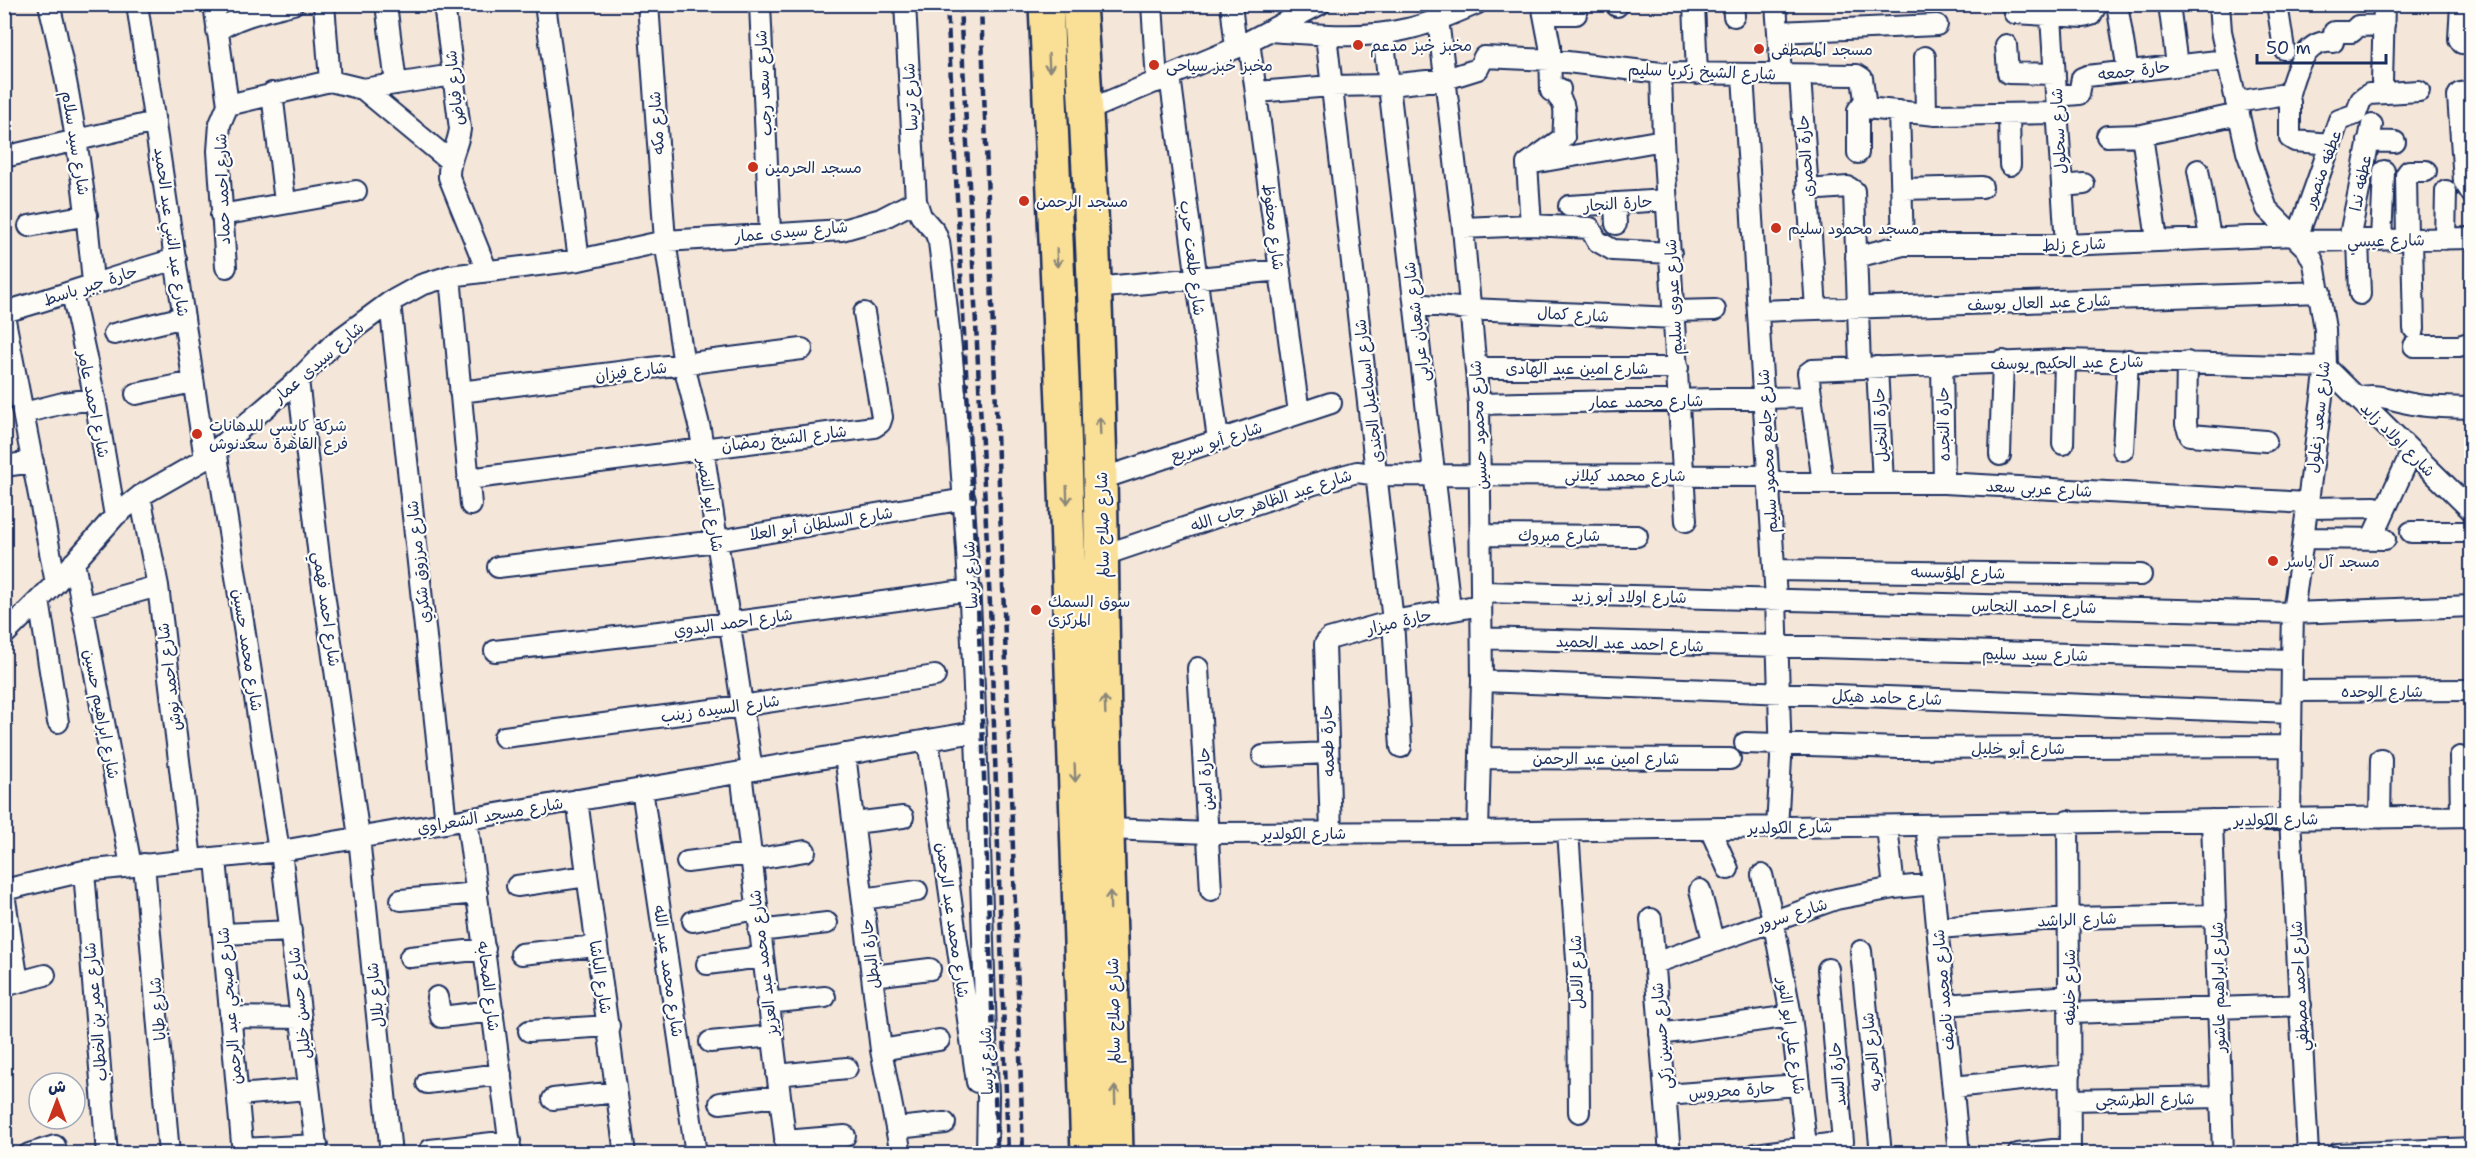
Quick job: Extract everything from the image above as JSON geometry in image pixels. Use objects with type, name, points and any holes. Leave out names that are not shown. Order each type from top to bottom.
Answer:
[{"type":"highway","name":"شارع صلاح سالم","points":[[1046,4],[1070,596],[1088,1154]]},
{"type":"highway","name":"شارع صلاح سالم","points":[[1079,4],[1095,288],[1116,1154]]},
{"type":"highway","points":[[1070,596],[1102,596]]},
{"type":"street","name":"شارع سيد سلام","points":[[49,4],[64,61],[87,215],[93,283]]},
{"type":"street","name":"شارع عبد النبي عبد الحميد","points":[[137,4],[194,382],[210,454]]},
{"type":"street","name":"شارع احمد حماد","points":[[214,4],[228,105],[218,134],[221,215],[226,267]]},
{"type":"street","points":[[217,31],[230,22],[293,4]]},
{"type":"street","points":[[324,4],[330,81]]},
{"type":"street","points":[[386,4],[396,84]]},
{"type":"street","name":"شارع فياض","points":[[444,4],[460,129],[458,143],[450,161],[449,177],[487,271]]},
{"type":"street","points":[[545,4],[579,260]]},
{"type":"street","name":"شارع مكه","points":[[648,4],[665,241]]},
{"type":"street","name":"شارع سعد رجب","points":[[760,4],[770,233]]},
{"type":"street","name":"شارع ترسا","points":[[905,4],[916,201],[921,216],[935,232],[939,242],[965,499],[971,591],[987,1154]]},
{"type":"street","name":"شارع طلعت حرب","points":[[1152,4],[1196,278],[1218,440]]},
{"type":"street","name":"شارع محفوظ","points":[[1231,4],[1257,92],[1299,413]]},
{"type":"street","points":[[1269,31],[1326,35],[1383,34],[1409,29],[1476,4]]},
{"type":"street","points":[[1694,4],[1697,74]]},
{"type":"street","name":"حارة الحمرى","points":[[1776,4],[1778,32],[1790,75],[1807,190],[1816,309]]},
{"type":"street","points":[[2013,9],[2051,17],[2085,17],[2091,15],[2097,4]]},
{"type":"street","points":[[2117,4],[2128,71]]},
{"type":"street","points":[[2169,4],[2178,66]]},
{"type":"street","name":"شارع سعد زغلول","points":[[2219,4],[2226,60],[2247,152],[2268,209],[2281,225],[2297,238],[2314,263],[2325,329],[2326,367],[2293,613],[2290,818]]},
{"type":"street","points":[[2277,4],[2284,49]]},
{"type":"street","points":[[2382,82],[2384,4]]},
{"type":"street","points":[[2461,4],[2459,39],[2462,44],[2472,44]]},
{"type":"street","points":[[1086,111],[1242,44],[1320,5]]},
{"type":"street","points":[[1527,164],[1564,136],[1562,124],[1564,102],[1558,97],[1560,89],[1551,91],[1550,60],[1543,9],[1576,14]]},
{"type":"street","name":"شارع سحلول","points":[[2051,17],[2066,245]]},
{"type":"street","name":"شارع محمود حسين","points":[[1438,19],[1463,228],[1479,404],[1482,681],[1478,832]]},
{"type":"street","points":[[1778,32],[1937,25]]},
{"type":"street","points":[[2331,144],[2295,141],[2290,138],[2288,97],[2294,73],[2311,46],[2318,42],[2352,32],[2358,26],[2384,25]]},
{"type":"street","name":"شارع شعبان عرابى","points":[[1383,34],[1450,609]]},
{"type":"street","name":"شارع اسماعيل الجندى","points":[[1326,35],[1378,475],[1393,621],[1401,747]]},
{"type":"street","points":[[2006,45],[2008,73],[2055,74]]},
{"type":"street","name":"شارع الشيخ زكريا سليم","points":[[1257,92],[1331,86],[1389,85],[1446,79],[1478,69],[1484,57],[1550,60],[1661,73],[1860,76],[1864,102]]},
{"type":"street","points":[[1925,57],[1926,114]]},
{"type":"street","name":"حارة جمعه","points":[[2057,105],[2079,94],[2082,78],[2087,76],[2226,60]]},
{"type":"street","name":"شارع عدوى سليم","points":[[1661,73],[1686,521]]},
{"type":"street","points":[[228,105],[330,81],[363,89],[453,75]]},
{"type":"street","name":"شارع جامع محمود سليم","points":[[1743,75],[1776,599],[1780,743],[1777,828]]},
{"type":"street","points":[[363,89],[450,161]]},
{"type":"street","name":"عطفه منصور","points":[[2297,238],[2339,120],[2356,114],[2364,96],[2419,91]]},
{"type":"street","points":[[2472,92],[2460,93],[2458,96],[2464,181],[2472,194]]},
{"type":"street","points":[[272,93],[285,202]]},
{"type":"street","points":[[2107,136],[2142,135],[2280,95],[2288,97]]},
{"type":"street","points":[[1864,102],[1866,108],[1926,114],[2009,114],[2057,105]]},
{"type":"street","points":[[1858,153],[1858,110],[1864,102]]},
{"type":"street","points":[[1899,111],[1904,245]]},
{"type":"street","points":[[2009,114],[2010,165]]},
{"type":"street","points":[[4,157],[155,122]]},
{"type":"street","name":"عطفه ندا","points":[[2361,294],[2353,240],[2370,133],[2395,142]]},
{"type":"street","points":[[2142,135],[2157,240]]},
{"type":"street","points":[[1527,164],[1663,140]]},
{"type":"street","points":[[1527,164],[1530,225]]},
{"type":"street","points":[[2198,170],[2210,237]]},
{"type":"street","points":[[2381,240],[2384,171]]},
{"type":"street","points":[[2426,171],[2409,171],[2406,176],[2414,338],[2459,346],[2472,342]]},
{"type":"street","points":[[2062,186],[2084,184]]},
{"type":"street","name":"حارة النخيل","points":[[1807,190],[1848,187],[1854,191],[1857,308],[1868,367],[1883,483]]},
{"type":"street","points":[[1902,189],[1982,187]]},
{"type":"street","points":[[221,215],[356,191]]},
{"type":"street","points":[[2445,239],[2446,191]]},
{"type":"street","name":"حارة النجار","points":[[1569,206],[1667,200]]},
{"type":"street","name":"شارع سيدى عمار","points":[[4,635],[56,583],[115,516],[140,496],[210,454],[298,380],[333,344],[390,302],[421,285],[450,276],[579,260],[665,241],[842,230],[880,219],[916,201]]},
{"type":"street","points":[[1615,203],[1616,224]]},
{"type":"street","points":[[29,226],[87,215]]},
{"type":"street","points":[[1463,228],[1530,225],[1590,228],[1597,241],[1613,250],[1671,253]]},
{"type":"street","name":"شارع زلط","points":[[1856,257],[1904,245],[2066,245],[2210,237],[2297,238]]},
{"type":"street","name":"شارع عيسي","points":[[2297,238],[2353,240],[2472,238]]},
{"type":"street","name":"شارع أبو النصر","points":[[665,241],[684,365],[703,449],[742,706],[746,771]]},
{"type":"street","name":"حارة جبر باسط","points":[[4,314],[72,293],[93,283],[177,259]]},
{"type":"street","points":[[1095,288],[1280,270]]},
{"type":"street","points":[[450,276],[471,505]]},
{"type":"street","name":"شارع عبد العال يوسف","points":[[1759,311],[2320,292]]},
{"type":"street","name":"شارع احمد عامر","points":[[72,293],[95,399],[115,516]]},
{"type":"street","name":"شارع مرزوق شكري","points":[[390,302],[446,823]]},
{"type":"street","name":"شارع كمال","points":[[1415,304],[1470,309],[1674,315],[1714,310]]},
{"type":"street","name":"شارع الشيخ رمضان","points":[[468,478],[877,426],[882,417],[864,313]]},
{"type":"street","points":[[4,314],[56,583]]},
{"type":"street","points":[[114,334],[184,317]]},
{"type":"street","name":"شارع فيزان","points":[[460,392],[801,349]]},
{"type":"street","points":[[2063,444],[2065,360]]},
{"type":"street","points":[[2123,450],[2128,360]]},
{"type":"street","name":"شارع عبد الحكيم يوسف","points":[[1812,398],[1809,371],[1868,367],[2003,361],[2128,360],[2326,367]]},
{"type":"street","points":[[2000,455],[2003,361]]},
{"type":"street","points":[[2187,362],[2186,424],[2190,435],[2266,441]]},
{"type":"street","name":"حارة النجده","points":[[1942,365],[1944,483]]},
{"type":"street","name":"شارع اولاد زايد","points":[[2326,367],[2472,511]]},
{"type":"street","name":"شارع امين عبد الهادى","points":[[1476,368],[1678,368]]},
{"type":"street","name":"شارع احمد فهمي","points":[[298,380],[320,565],[359,837]]},
{"type":"street","points":[[136,394],[194,382]]},
{"type":"street","points":[[2357,398],[2365,395],[2383,396],[2413,404],[2472,408]]},
{"type":"street","points":[[1812,398],[1823,483]]},
{"type":"street","name":"شارع محمد عمار","points":[[1479,404],[1812,398]]},
{"type":"street","points":[[24,413],[63,403],[95,399]]},
{"type":"street","name":"شارع أبو سريع","points":[[1101,479],[1330,403]]},
{"type":"street","points":[[2304,538],[2379,538],[2411,453]]},
{"type":"street","name":"شارع محمد حسين","points":[[210,454],[280,851]]},
{"type":"street","points":[[4,466],[33,462]]},
{"type":"street","name":"شارع عبد الظاهر جاب الله","points":[[1101,556],[1314,484],[1357,472],[1378,475],[1481,474]]},
{"type":"street","name":"شارع محمد كيلانى","points":[[1481,474],[1769,479]]},
{"type":"street","name":"شارع عربى سعد","points":[[1769,479],[1823,483],[1944,483],[2375,507]]},
{"type":"street","name":"شارع احمد نوش","points":[[140,496],[158,586],[191,860]]},
{"type":"street","name":"شارع السلطان أبو العلا","points":[[498,567],[717,541],[965,499]]},
{"type":"street","points":[[2411,532],[2472,532]]},
{"type":"street","name":"شارع مبروك","points":[[1481,535],[1637,536]]},
{"type":"street","name":"شارع ابراهيم حسين","points":[[74,562],[137,865]]},
{"type":"street","name":"شارع المؤسسه","points":[[1774,570],[2141,575]]},
{"type":"street","points":[[82,607],[158,586]]},
{"type":"street","name":"شارع احمد البدوي","points":[[495,651],[676,630],[729,621],[971,591]]},
{"type":"street","name":"حارة ميزار","points":[[1324,650],[1324,644],[1329,639],[1393,621],[1450,609],[1482,598]]},
{"type":"street","name":"شارع اولاد أبو زيد","points":[[1482,598],[1776,599]]},
{"type":"street","name":"شارع احمد النحاس","points":[[1776,599],[2293,613],[2472,606]]},
{"type":"street","points":[[39,600],[58,722]]},
{"type":"street","name":"شارع احمد عبد الحميد","points":[[1482,638],[1778,648]]},
{"type":"street","name":"شارع سيد سليم","points":[[1778,648],[2292,660]]},
{"type":"street","name":"حارة طعمه","points":[[1324,650],[1331,833]]},
{"type":"street","name":"حارة امين","points":[[1198,668],[1211,890]]},
{"type":"street","name":"شارع السيده زينب","points":[[504,737],[742,706],[935,676]]},
{"type":"street","name":"شارع حامد هيكل","points":[[1482,681],[2291,713]]},
{"type":"street","name":"شارع الوحده","points":[[2292,691],[2472,690]]},
{"type":"street","name":"شارع مسجد الشعراوي","points":[[4,892],[84,871],[280,851],[975,732]]},
{"type":"street","name":"شارع محمد عبد الرحمن","points":[[928,740],[975,1077],[977,1084],[987,1096]]},
{"type":"street","name":"شارع أبو خليل","points":[[1745,743],[1900,748],[2291,746]]},
{"type":"street","points":[[1263,756],[1327,753]]},
{"type":"street","name":"حارة البطل","points":[[845,754],[881,1050],[901,1154]]},
{"type":"street","name":"شارع امين عبد الرحمن","points":[[1481,758],[1730,759]]},
{"type":"street","points":[[2460,758],[2466,816]]},
{"type":"street","points":[[2380,818],[2381,759]]},
{"type":"street","name":"شارع محمد عبد العزيز","points":[[746,771],[750,857],[786,1147]]},
{"type":"street","name":"شارع محمد عبد الله","points":[[642,789],[696,1154]]},
{"type":"street","name":"شارع الباشا","points":[[577,800],[625,1154]]},
{"type":"street","name":"شارع الكولدير","points":[[1109,829],[1208,832],[1478,832],[2466,816]]},
{"type":"street","points":[[854,823],[903,817]]},
{"type":"street","name":"شارع احمد مصطفي","points":[[2290,818],[2308,1154]]},
{"type":"street","name":"شارع الصحابه","points":[[467,820],[510,1147]]},
{"type":"street","name":"شارع ابراهيم عاشور","points":[[2212,820],[2223,1154]]},
{"type":"street","name":"شارع خليفه","points":[[2068,821],[2070,1151]]},
{"type":"street","points":[[1887,826],[1894,888]]},
{"type":"street","name":"شارع محمد ناصف","points":[[1926,826],[1959,1154]]},
{"type":"street","points":[[1710,829],[1728,869]]},
{"type":"street","name":"شارع الامل","points":[[1568,831],[1578,974],[1579,1112]]},
{"type":"street","name":"شارع بلال","points":[[359,837],[391,1154]]},
{"type":"street","name":"شارع حسن خليل","points":[[280,851],[317,1149]]},
{"type":"street","points":[[687,862],[805,851]]},
{"type":"street","name":"شارع صبحي عبد الرحمن","points":[[216,859],[243,1151]]},
{"type":"street","name":"شارع طابا","points":[[137,865],[169,1154]]},
{"type":"street","name":"شارع عمر بن الخطاب","points":[[84,871],[107,1154]]},
{"type":"street","name":"شارع علي ابو النور","points":[[1762,875],[1773,919],[1791,1016],[1807,1151]]},
{"type":"street","points":[[517,885],[587,876]]},
{"type":"street","name":"شارع سرور","points":[[1655,963],[1713,940],[1836,899],[1894,888],[1933,884]]},
{"type":"street","points":[[1700,890],[1713,940]]},
{"type":"street","points":[[863,899],[917,891]]},
{"type":"street","points":[[4,892],[11,984],[45,975]]},
{"type":"street","points":[[401,900],[477,893]]},
{"type":"street","points":[[693,921],[756,909]]},
{"type":"street","name":"شارع الراشد","points":[[1938,928],[2068,918],[2216,915]]},
{"type":"street","name":"شارع حسين زكى","points":[[1651,919],[1670,1154]]},
{"type":"street","points":[[759,931],[827,923]]},
{"type":"street","points":[[223,934],[291,931]]},
{"type":"street","points":[[520,954],[596,946]]},
{"type":"street","points":[[410,957],[485,949]]},
{"type":"street","name":"شارع الحريه","points":[[1861,951],[1881,1154]]},
{"type":"street","points":[[707,964],[761,957]]},
{"type":"street","points":[[873,976],[930,969]]},
{"type":"street","name":"حارة السد","points":[[1807,1151],[1841,1144],[1844,1141],[1828,969]]},
{"type":"street","points":[[436,997],[441,1017],[493,1011]]},
{"type":"street","points":[[767,1003],[825,998]]},
{"type":"street","points":[[1945,1005],[2070,1004],[2218,1007],[2301,1005]]},
{"type":"street","points":[[1660,1034],[1791,1016]]},
{"type":"street","points":[[230,1017],[300,1018]]},
{"type":"street","points":[[529,1031],[609,1026]]},
{"type":"street","points":[[710,1042],[772,1036]]},
{"type":"street","points":[[881,1050],[939,1040]]},
{"type":"street","points":[[777,1075],[847,1068]]},
{"type":"street","points":[[427,1083],[501,1074]]},
{"type":"street","points":[[1953,1087],[2070,1075]]},
{"type":"street","name":"حارة محروس","points":[[1665,1095],[1799,1085]]},
{"type":"street","points":[[238,1095],[308,1089]]},
{"type":"street","points":[[553,1099],[616,1092]]},
{"type":"street","points":[[720,1103],[779,1096]]},
{"type":"street","name":"شارع الطرشجى","points":[[2070,1100],[2220,1097]]},
{"type":"street","points":[[897,1128],[945,1123]]},
{"type":"street","points":[[786,1147],[845,1136]]},
{"type":"street","points":[[29,1154],[55,1146]]},
{"type":"street","points":[[430,1150],[510,1147]]},
{"type":"street","points":[[2337,1154],[2472,1148]]},
{"type":"street","points":[[243,1151],[317,1149]]},
{"type":"street","points":[[1756,1154],[1807,1151]]},
{"type":"street","points":[[2018,1154],[2070,1151]]},
{"type":"railway","points":[[947,4],[978,602],[997,1154]]},
{"type":"railway","points":[[960,4],[990,604],[1008,1154]]},
{"type":"railway","points":[[981,4],[1023,1154]]},
{"type":"place","name":"مخبز خبز مدعم","points":[[1358,45]]},
{"type":"place","name":"مسجد المصطفى","points":[[1759,49]]},
{"type":"place","name":"مخبز خبز سياحى","points":[[1154,65]]},
{"type":"place","name":"مسجد الحرمين","points":[[753,167]]},
{"type":"place","name":"مسجد الرحمن","points":[[1024,201]]},
{"type":"place","name":"مسجد محمود سليم","points":[[1776,228]]},
{"type":"place","name":"شركة كابسي للدهانات فرع القاهرة سعدنوش","points":[[197,434]]},
{"type":"place","name":"مسجد آل ياسر","points":[[2273,561]]},
{"type":"place","name":"سوق السمك المركزى","points":[[1036,610]]}]
